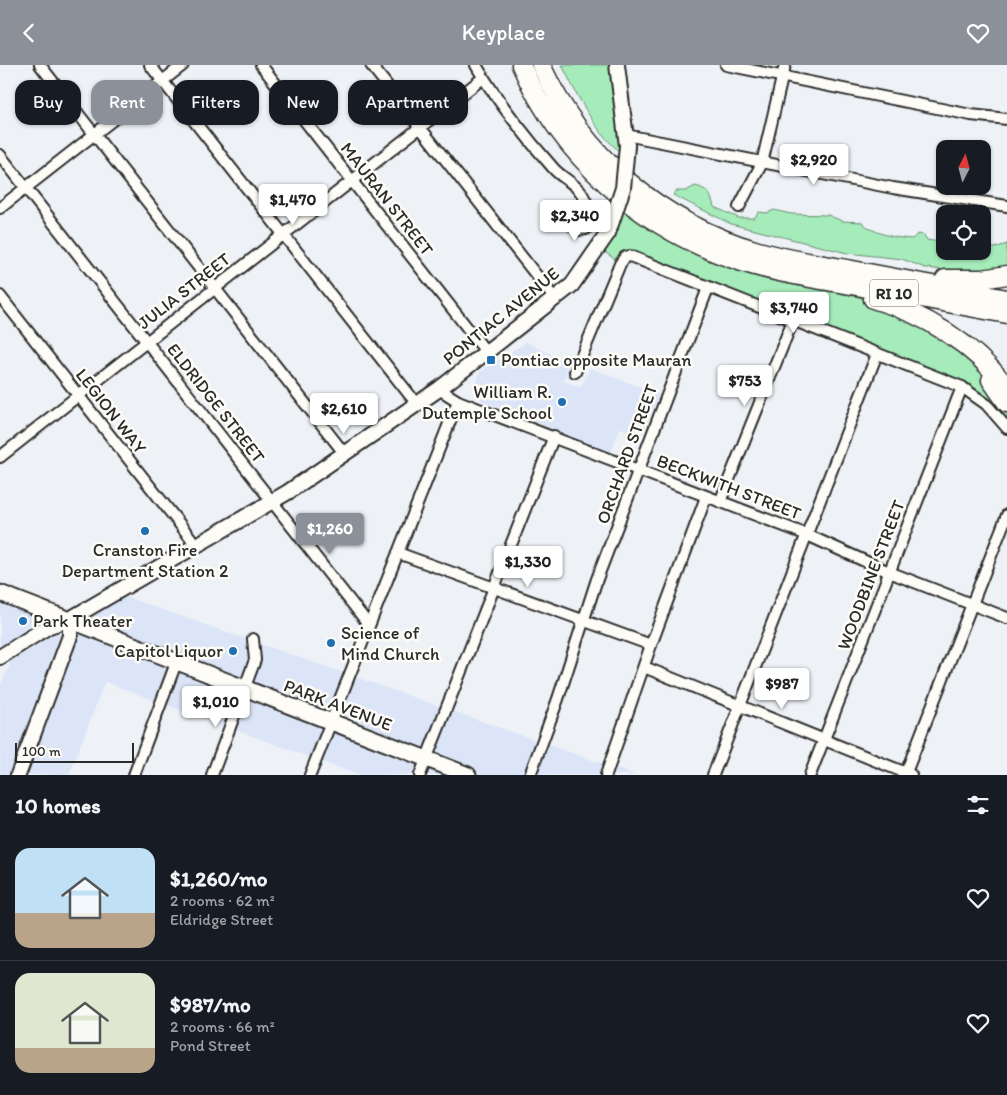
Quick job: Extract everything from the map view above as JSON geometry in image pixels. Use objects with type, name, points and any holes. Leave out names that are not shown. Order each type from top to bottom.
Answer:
[{"type":"highway","name":"RI 10","points":[[541,65],[566,111],[591,145],[621,176],[654,202],[690,224],[737,244],[771,254],[1007,299]]},
{"type":"highway","name":"RI 10","points":[[522,69],[547,114],[572,149],[602,181],[635,208],[672,232],[711,251],[745,263],[1007,314]]},
{"type":"highway","points":[[828,266],[942,279],[982,279],[1007,275]]},
{"type":"highway","points":[[780,271],[896,306],[922,317],[977,355],[1007,388]]},
{"type":"highway","points":[[947,333],[981,367],[1007,403]]},
{"type":"main road","name":"PONTIAC AVENUE","points":[[0,657],[49,626],[70,619],[272,501],[439,389],[555,299],[584,271],[608,233],[623,188],[626,140],[617,65]]},
{"type":"main road","name":"PARK AVENUE","points":[[0,593],[468,775]]},
{"type":"main road","points":[[18,775],[70,636],[70,619]]},
{"type":"street","points":[[40,65],[344,453]]},
{"type":"street","points":[[150,65],[162,80]]},
{"type":"street","points":[[182,65],[163,81],[416,403]]},
{"type":"street","name":"MAURAN STREET","points":[[261,65],[487,353]]},
{"type":"street","points":[[371,65],[555,299]]},
{"type":"street","points":[[476,65],[483,78],[552,167],[576,187],[586,203]]},
{"type":"street","points":[[726,65],[971,115],[1007,119]]},
{"type":"street","points":[[739,207],[762,163],[785,65]]},
{"type":"street","name":"JULIA STREET","points":[[0,457],[483,78]]},
{"type":"street","points":[[0,208],[106,125]]},
{"type":"street","points":[[626,140],[893,188],[1007,206]]},
{"type":"street","name":"ELDRIDGE STREET","points":[[0,155],[369,625]]},
{"type":"street","points":[[575,372],[620,264],[625,257],[630,256],[962,387],[986,404],[1007,428]]},
{"type":"street","name":"ORCHARD STREET","points":[[530,775],[638,469],[708,288]]},
{"type":"street","name":"LEGION WAY","points":[[0,296],[197,546]]},
{"type":"street","points":[[720,502],[793,320]]},
{"type":"street","points":[[713,775],[877,354]]},
{"type":"street","name":"WOODBINE STREET","points":[[810,775],[962,387]]},
{"type":"street","name":"BECKWITH STREET","points":[[439,389],[458,401],[638,469],[805,535],[889,572],[1007,617]]},
{"type":"street","points":[[310,775],[458,401]]},
{"type":"street","points":[[420,775],[425,758],[495,589],[554,437]]},
{"type":"street","points":[[606,775],[651,645],[706,497]]},
{"type":"street","points":[[644,667],[907,774],[1007,515]]},
{"type":"street","points":[[398,553],[583,622],[651,645]]},
{"type":"street","points":[[212,775],[255,661],[253,639]]},
{"type":"street","points":[[134,775],[176,663]]},
{"type":"shaded area","points":[[526,342],[570,364],[564,381],[581,387],[590,368],[659,394],[641,435],[620,428],[611,452],[482,401],[475,386],[480,372]]},
{"type":"shaded area","points":[[0,593],[83,619],[115,593],[635,775],[358,775],[105,682],[69,775],[0,775],[0,686],[10,664],[0,656]]},
{"type":"green space","points":[[562,65],[618,65],[627,157],[616,149],[597,128]]},
{"type":"green space","points":[[695,186],[703,189],[712,199],[714,207],[739,218],[754,218],[759,212],[767,213],[774,210],[791,214],[828,215],[842,221],[862,222],[872,230],[892,236],[912,239],[918,234],[924,235],[927,240],[936,242],[936,260],[991,260],[991,248],[1007,244],[1007,269],[972,273],[925,268],[902,259],[847,253],[731,224],[673,195],[676,191],[686,191]]},
{"type":"green space","points":[[619,206],[828,289],[885,304],[964,348],[1007,404],[1007,427],[980,398],[629,258],[620,263],[602,250]]},
{"type":"place","name":"Pontiac opposite Mauran","points":[[491,360]]},
{"type":"place","name":"William R. Dutemple School","points":[[562,402]]},
{"type":"place","name":"Cranston Fire Department Station 2","points":[[145,531]]},
{"type":"place","name":"Park Theater","points":[[23,621]]},
{"type":"place","name":"Science of Mind Church","points":[[331,643]]},
{"type":"place","name":"Capitol Liquor","points":[[233,651]]}]
